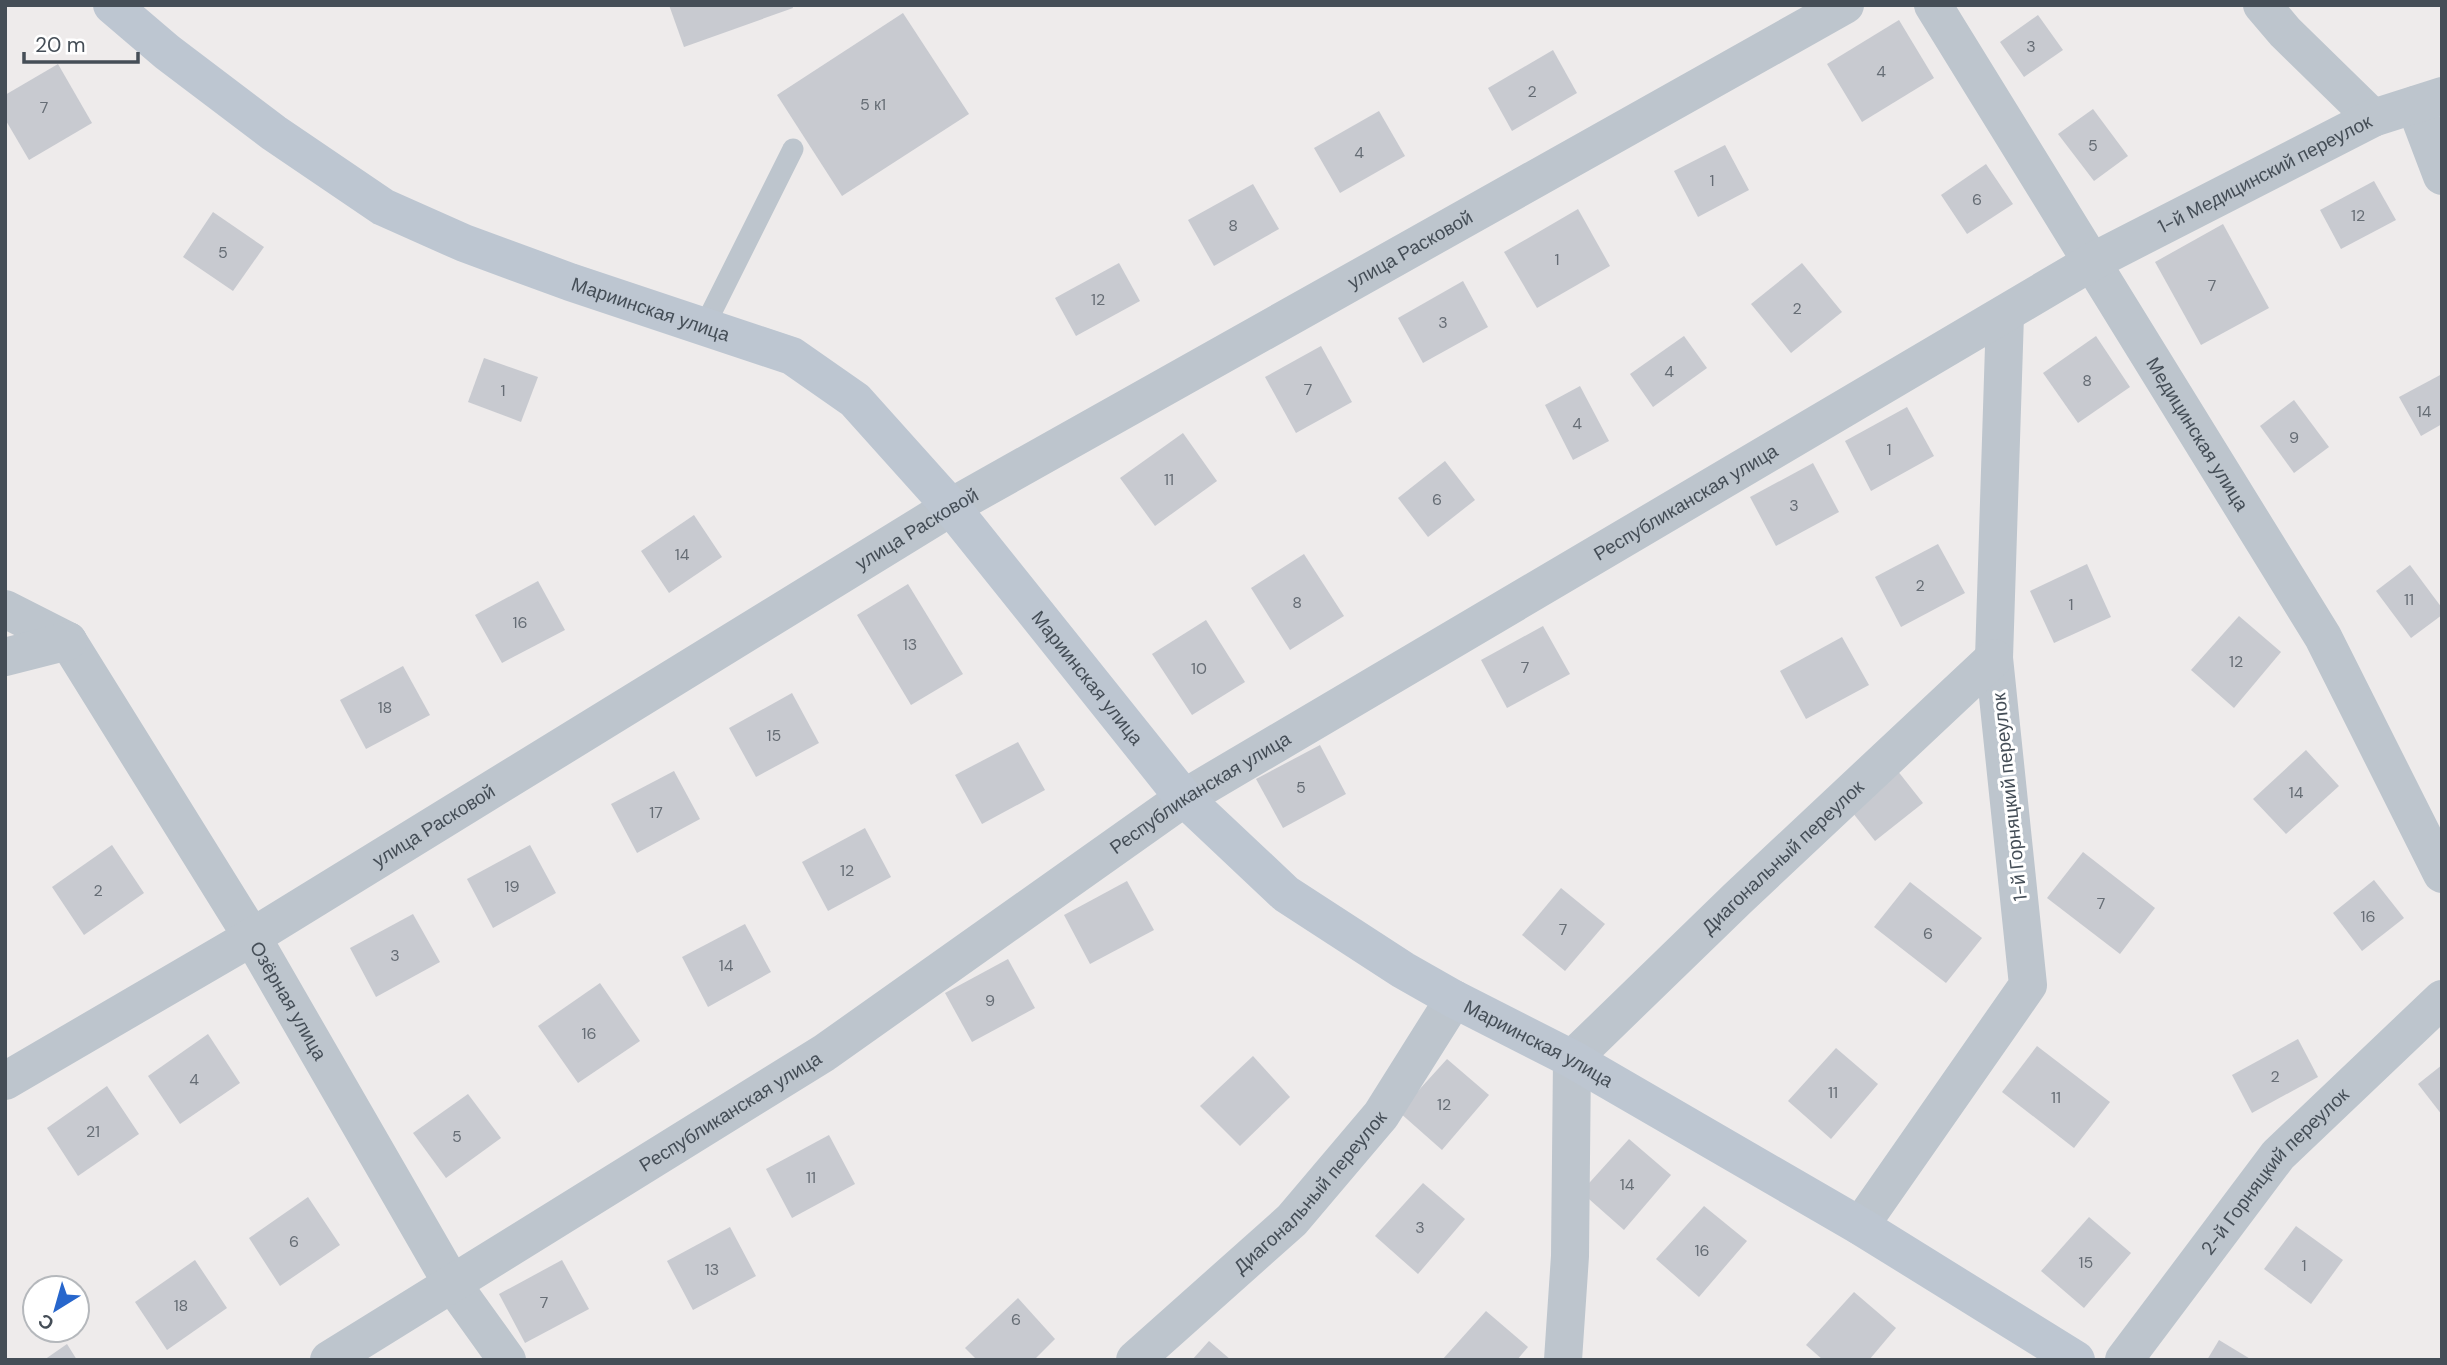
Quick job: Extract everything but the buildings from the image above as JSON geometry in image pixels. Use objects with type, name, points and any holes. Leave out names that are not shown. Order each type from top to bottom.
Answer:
[{"type":"main road","name":"Мариинская улица","points":[[113,5],[167,52],[274,133],[383,207],[464,243],[792,356],[822,374],[855,400],[951,507],[1184,798],[1286,894],[1403,970],[1572,1059],[1860,1226],[2076,1360]]},
{"type":"street","name":"улица Расковой","points":[[5,1082],[252,937],[951,507],[1845,5]]},
{"type":"street","name":"Медицинская улица","points":[[1933,5],[2323,637],[2442,874]]},
{"type":"street","points":[[2262,5],[2285,32],[2374,118]]},
{"type":"street","name":"1-й Медицинский переулок","points":[[2092,262],[2374,118],[2428,101]]},
{"type":"street","points":[[2428,101],[2442,176]]},
{"type":"street","name":"Республиканская улица","points":[[329,1360],[824,1053],[1184,798],[2092,262]]},
{"type":"street","name":"1-й Горняцкий переулок","points":[[1860,1226],[2028,985],[1994,658],[2005,315]]},
{"type":"street","points":[[5,609],[68,641]]},
{"type":"street","points":[[5,657],[68,641]]},
{"type":"street","name":"Озёрная улица","points":[[68,641],[252,937],[451,1282],[507,1360]]},
{"type":"street","name":"Диагональный переулок","points":[[1572,1059],[1738,898],[1994,658]]},
{"type":"street","name":"Диагональный переулок","points":[[1135,1360],[1292,1220],[1381,1115],[1454,999]]},
{"type":"street","name":"2-й Горняцкий переулок","points":[[2124,1360],[2278,1155],[2442,999]]},
{"type":"street","points":[[1563,1360],[1570,1256],[1572,1059]]},
{"type":"lane","points":[[704,327],[793,149]]}]
